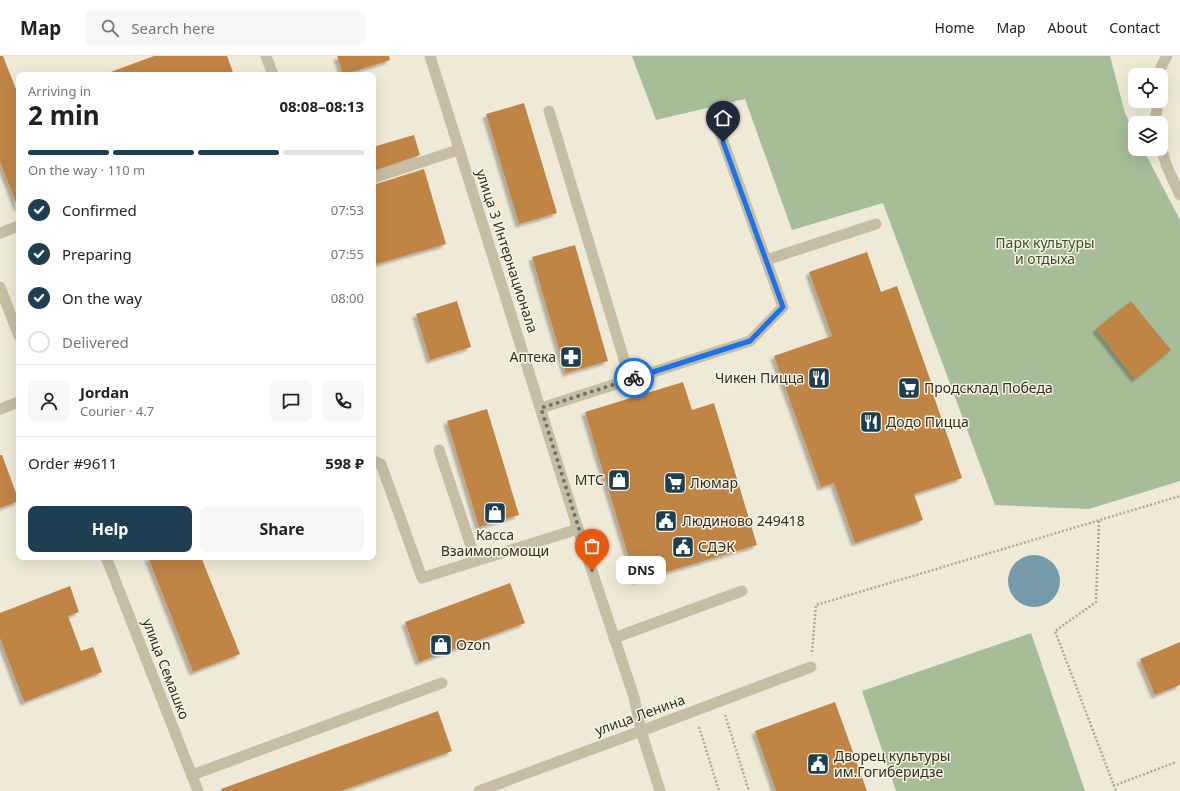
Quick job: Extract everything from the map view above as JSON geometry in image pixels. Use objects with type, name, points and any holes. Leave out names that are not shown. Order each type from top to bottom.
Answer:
[{"type":"street","points":[[266,56],[272,72]]},
{"type":"street","name":"улица 3 Интернационала","points":[[430,56],[458,150],[541,408],[578,529],[634,697],[641,730],[660,791]]},
{"type":"street","points":[[1161,68],[1167,56]]},
{"type":"street","points":[[549,110],[630,379]]},
{"type":"street","points":[[541,408],[750,341],[783,307],[718,127]]},
{"type":"street","points":[[376,177],[458,150]]},
{"type":"street","points":[[1164,156],[1180,196]]},
{"type":"street","points":[[766,260],[876,224]]},
{"type":"street","points":[[0,233],[16,227]]},
{"type":"street","points":[[0,287],[16,328]]},
{"type":"street","points":[[0,409],[16,403]]},
{"type":"street","points":[[439,450],[476,561]]},
{"type":"street","points":[[376,462],[381,464],[422,578],[578,529]]},
{"type":"street","name":"улица Семашко","points":[[107,560],[198,791]]},
{"type":"street","points":[[614,638],[742,591]]},
{"type":"street","name":"улица Ленина","points":[[479,791],[811,667]]},
{"type":"street","points":[[192,775],[442,683]]},
{"type":"path","points":[[811,667],[816,605],[1180,496]]},
{"type":"path","points":[[1098,521],[1096,602],[1054,631],[1116,791]]},
{"type":"path","points":[[721,700],[749,791]]},
{"type":"path","points":[[694,711],[719,791]]},
{"type":"path","points":[[1113,786],[1176,762]]},
{"type":"green space","name":"Парк культуры и отдыха","points":[[632,56],[1110,56],[1125,113],[1128,119],[1128,156],[1147,156],[1180,220],[1180,481],[1089,509],[995,505],[883,203],[792,230],[745,99],[656,120]]},
{"type":"green space","points":[[1031,633],[1085,791],[896,791],[862,691]]},
{"type":"water","points":[[1034,555],[1044,557],[1052,563],[1058,571],[1060,581],[1058,591],[1052,599],[1044,605],[1034,607],[1024,605],[1016,599],[1010,591],[1008,581],[1010,571],[1016,563],[1024,557]]},
{"type":"building","points":[[0,56],[3,56],[16,89],[16,203],[0,162]]},
{"type":"building","points":[[154,56],[227,56],[233,72],[111,72]]},
{"type":"building","points":[[337,56],[389,56],[390,60],[352,72],[342,72]]},
{"type":"building","points":[[524,103],[557,213],[519,224],[486,114]]},
{"type":"building","points":[[414,135],[420,155],[376,170],[376,146]]},
{"type":"building","points":[[424,169],[446,244],[376,264],[376,184]]},
{"type":"building","points":[[575,245],[608,361],[566,373],[532,257]]},
{"type":"building","points":[[867,252],[881,292],[897,286],[935,393],[933,394],[962,478],[914,494],[923,520],[855,543],[834,483],[821,487],[774,356],[832,336],[809,272]]},
{"type":"building","points":[[457,301],[471,347],[430,360],[416,314]]},
{"type":"building","points":[[1131,301],[1171,350],[1135,379],[1096,329]]},
{"type":"building","points":[[683,382],[692,410],[714,403],[757,545],[636,581],[585,412]]},
{"type":"building","points":[[487,409],[519,515],[479,527],[447,421]]},
{"type":"building","points":[[0,455],[2,455],[16,493],[16,502],[0,508]]},
{"type":"building","points":[[149,560],[202,560],[240,654],[193,672]]},
{"type":"building","points":[[510,583],[525,623],[419,662],[405,622]]},
{"type":"building","points":[[70,586],[79,612],[68,616],[81,651],[93,647],[102,672],[24,702],[0,638],[0,613]]},
{"type":"building","points":[[1180,642],[1180,685],[1155,695],[1140,659]]},
{"type":"building","points":[[835,702],[867,791],[776,791],[755,731]]},
{"type":"building","points":[[438,711],[452,751],[341,791],[222,791],[221,789]]},
{"type":"way so far","points":[[592,570],[541,408],[634,378]]},
{"type":"place","name":"Аптека","points":[[571,357]]},
{"type":"place","name":"Чикен Пицца","points":[[819,378]]},
{"type":"place","name":"Продсклад Победа","points":[[909,388]]},
{"type":"place","name":"Додо Пицца","points":[[871,422]]},
{"type":"place","name":"МТС","points":[[619,480]]},
{"type":"place","name":"Люмар","points":[[675,483]]},
{"type":"place","name":"Касса Взаимопомощи","points":[[495,513]]},
{"type":"place","name":"Людиново 249418","points":[[666,521]]},
{"type":"place","name":"СДЭК","points":[[683,547]]},
{"type":"place","name":"DNS","points":[[592,570]]},
{"type":"place","name":"Ozon","points":[[441,645]]},
{"type":"place","name":"Дворец культуры им.Гогиберидзе","points":[[818,764]]},
{"type":"route","points":[[634,378],[750,341],[783,307],[723,142]]}]
